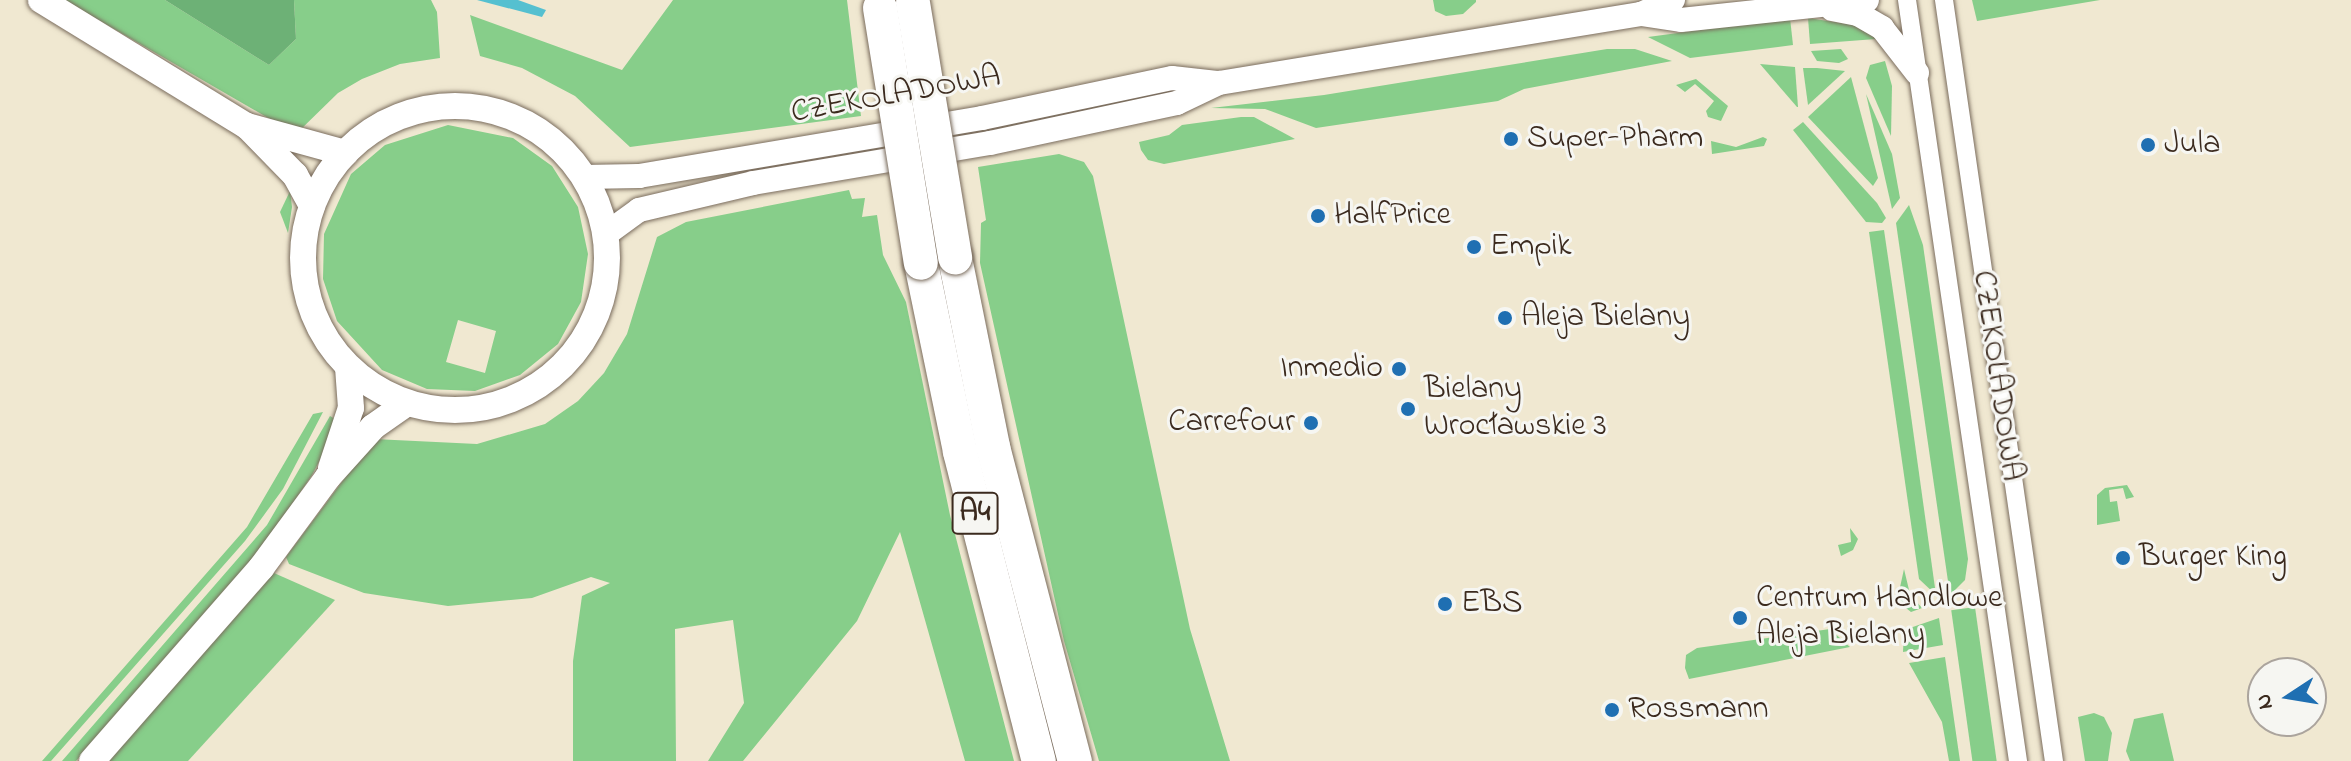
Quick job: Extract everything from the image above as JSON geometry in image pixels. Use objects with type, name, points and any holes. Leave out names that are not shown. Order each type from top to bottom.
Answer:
[{"type":"highway","name":"A4","points":[[896,3],[955,258],[993,447],[1075,761]]},
{"type":"highway","name":"A4","points":[[896,3],[921,263],[960,452],[1039,761]]},
{"type":"main road","points":[[41,0],[247,126],[295,175],[312,206]]},
{"type":"main road","points":[[458,106],[501,113],[538,130],[584,177],[606,234],[606,272],[596,318],[550,377],[508,401],[483,407],[453,410],[407,403],[348,367],[327,338],[306,289],[304,240],[312,206],[345,153],[391,120],[425,108],[458,106]]},
{"type":"main road","points":[[247,126],[345,153]]},
{"type":"main road","points":[[328,477],[351,408],[348,367]]},
{"type":"main road","points":[[92,761],[261,568],[328,477],[373,427],[407,403]]},
{"type":"street","name":"CZEKOLADOWA","points":[[584,177],[639,176],[982,118],[1172,78],[1219,83],[1641,14],[1673,0]]},
{"type":"street","name":"CZEKOLADOWA","points":[[1641,14],[1681,20],[1867,0]]},
{"type":"street","name":"CZEKOLADOWA","points":[[1907,0],[2018,761]]},
{"type":"street","name":"CZEKOLADOWA","points":[[1944,0],[2054,761]]},
{"type":"street","points":[[1813,7],[1858,14],[1882,28],[1917,73]]},
{"type":"street","name":"CZEKOLADOWA","points":[[606,234],[639,210],[662,204],[1095,121],[1177,103],[1219,83]]},
{"type":"green space","points":[[64,0],[165,0],[269,65],[296,39],[294,0],[431,0],[437,12],[440,58],[400,64],[362,79],[338,93],[296,134]]},
{"type":"green space","points":[[165,0],[294,0],[296,39],[269,65]]},
{"type":"green space","points":[[673,0],[847,0],[861,116],[630,147],[575,96],[522,68],[480,56],[470,15],[622,70]]},
{"type":"green space","points":[[1433,0],[1476,2],[1463,14],[1446,16],[1435,11]]},
{"type":"green space","points":[[1972,0],[2100,0],[1977,21]]},
{"type":"green space","points":[[1790,18],[1793,45],[1690,58],[1648,37]]},
{"type":"green space","points":[[1808,18],[1861,26],[1876,39],[1810,44]]},
{"type":"green space","points":[[1607,49],[1635,49],[1672,61],[1524,89],[1498,101],[1316,128],[1265,109],[1211,108],[1324,95]]},
{"type":"green space","points":[[1841,49],[1848,59],[1839,63],[1817,61],[1811,51]]},
{"type":"green space","points":[[1885,61],[1892,86],[1891,136],[1866,78],[1870,65]]},
{"type":"green space","points":[[1760,64],[1795,67],[1798,107],[1797,107]]},
{"type":"green space","points":[[1803,68],[1817,68],[1845,71],[1808,105]]},
{"type":"green space","points":[[1851,77],[1878,178],[1873,186],[1808,117]]},
{"type":"green space","points":[[1696,79],[1728,106],[1721,121],[1708,117],[1706,111],[1714,101],[1695,84],[1685,92],[1676,85]]},
{"type":"green space","points":[[1866,94],[1892,154],[1900,198],[1892,209]]},
{"type":"green space","points":[[1254,117],[1295,139],[1164,164],[1148,160],[1141,150],[1139,142],[1169,135],[1182,125]]},
{"type":"green space","points":[[1803,122],[1877,203],[1886,218],[1882,223],[1866,222],[1793,130]]},
{"type":"green space","points":[[448,125],[513,138],[552,166],[578,207],[588,254],[581,302],[558,344],[520,375],[475,391],[427,389],[382,370],[337,321],[323,279],[324,234],[351,174],[385,145]],"holes":[[[458,320],[496,331],[485,373],[446,362]]]},
{"type":"green space","points":[[1763,137],[1767,139],[1764,146],[1712,154],[1711,141],[1736,147]]},
{"type":"green space","points":[[1059,154],[1084,162],[1093,176],[1190,629],[1230,761],[1099,761],[1064,641],[980,263],[981,223],[986,220],[978,167]]},
{"type":"green space","points":[[849,190],[852,199],[865,198],[862,217],[877,215],[883,255],[906,302],[950,515],[1014,761],[965,761],[900,532],[857,621],[743,761],[708,761],[744,703],[733,620],[675,629],[676,761],[573,761],[573,661],[582,596],[610,583],[591,577],[532,598],[448,606],[364,593],[289,564],[286,557],[374,439],[477,444],[545,424],[578,401],[604,373],[627,334],[657,237],[686,222]]},
{"type":"green space","points":[[290,191],[292,207],[288,233],[280,212]]},
{"type":"green space","points":[[1909,205],[1923,245],[1968,559],[1965,580],[1950,595],[1896,223]]},
{"type":"green space","points":[[1884,230],[1936,595],[1919,579],[1869,232]]},
{"type":"green space","points":[[323,412],[283,489],[245,541],[51,761],[42,761],[247,527],[313,414]]},
{"type":"green space","points":[[330,416],[340,422],[312,475],[256,557],[76,761],[62,761],[267,525]]},
{"type":"green space","points":[[2127,485],[2134,497],[2126,499],[2123,488],[2109,490],[2110,502],[2117,501],[2120,521],[2097,525],[2097,495],[2105,488]]},
{"type":"green space","points":[[1850,528],[1858,539],[1853,550],[1841,556],[1838,545],[1851,542]]},
{"type":"green space","points":[[1904,569],[1910,594],[1922,608],[1911,612],[1897,601]]},
{"type":"green space","points":[[274,573],[335,600],[188,761],[108,761]]},
{"type":"green space","points":[[1975,607],[1997,761],[1972,761],[1951,610]]},
{"type":"green space","points":[[1939,618],[1943,645],[1903,652],[1904,630]]},
{"type":"green space","points":[[1830,629],[1850,647],[1689,679],[1685,668],[1686,655],[1697,648]]},
{"type":"green space","points":[[1945,657],[1960,761],[1949,761],[1942,722],[1909,663]]},
{"type":"green space","points":[[2094,713],[2104,717],[2112,733],[2108,761],[2085,761],[2078,717]]},
{"type":"green space","points":[[2163,713],[2174,761],[2130,761],[2126,751],[2134,719]]},
{"type":"water","points":[[477,0],[518,0],[546,10],[542,17]]},
{"type":"place","name":"Super-Pharm","points":[[1511,139]]},
{"type":"place","name":"Jula","points":[[2148,145]]},
{"type":"place","name":"HalfPrice","points":[[1318,216]]},
{"type":"place","name":"Empik","points":[[1474,247]]},
{"type":"place","name":"Aleja Bielany","points":[[1505,318]]},
{"type":"place","name":"Inmedio","points":[[1399,369]]},
{"type":"place","name":"Bielany Wrocławskie 3","points":[[1408,409]]},
{"type":"place","name":"Carrefour","points":[[1311,423]]},
{"type":"place","name":"Burger King","points":[[2123,558]]},
{"type":"place","name":"EBS","points":[[1445,604]]},
{"type":"place","name":"Centrum Handlowe Aleja Bielany","points":[[1740,618]]},
{"type":"place","name":"Rossmann","points":[[1612,710]]}]
